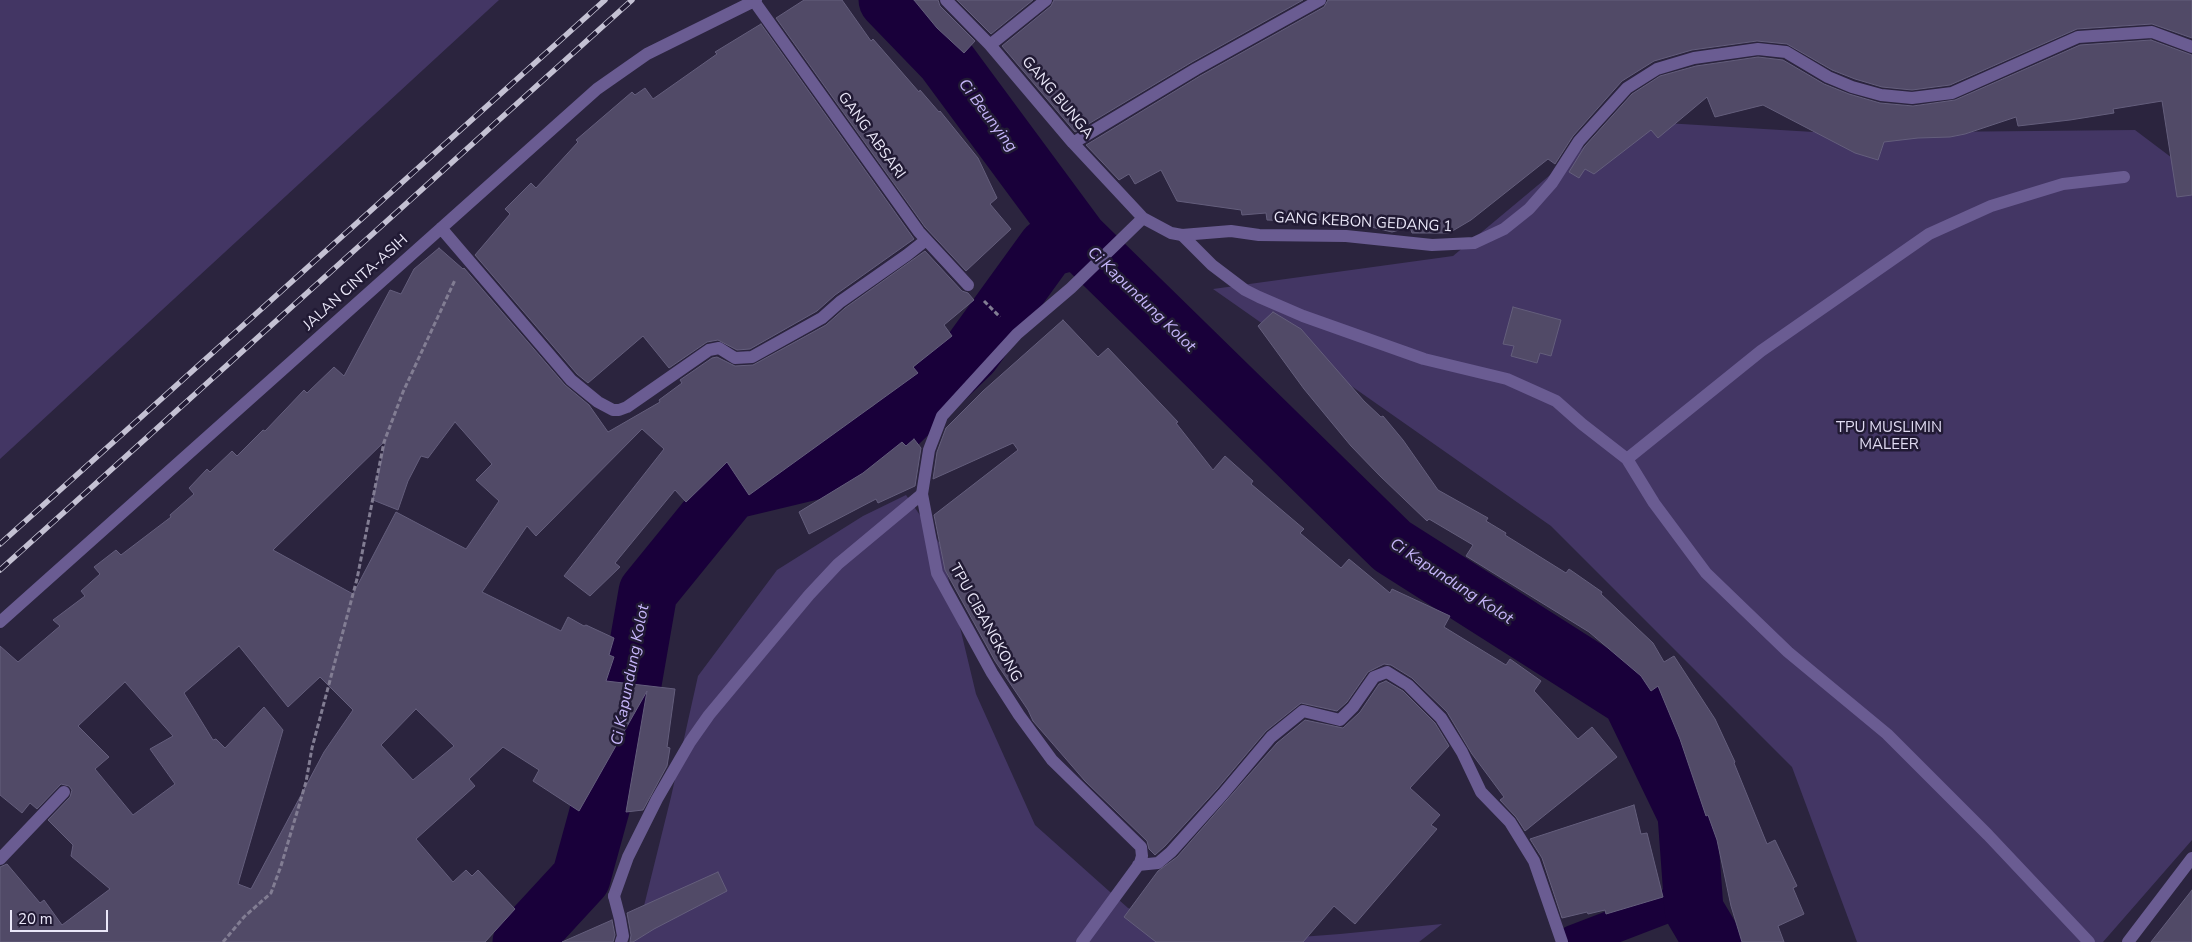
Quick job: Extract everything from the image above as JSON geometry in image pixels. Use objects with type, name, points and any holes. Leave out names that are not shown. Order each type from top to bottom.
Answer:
[{"type":"street","name":"GANG BUNGA","points":[[946,0],[990,45],[1138,222],[1182,235]]},
{"type":"street","points":[[990,45],[1046,0]]},
{"type":"street","points":[[1073,143],[1196,69],[1320,0]]},
{"type":"street","name":"JALAN CINTA-ASIH","points":[[0,622],[620,72],[646,54],[755,1]]},
{"type":"street","name":"GANG ABSARI","points":[[755,1],[926,240],[968,285]]},
{"type":"street","name":"GANG KEBON GEDANG 1","points":[[1182,235],[1231,231],[1259,235],[1346,236],[1432,245],[1474,242],[1504,228],[1529,209],[1552,183],[1579,141],[1627,88],[1657,69],[1694,58],[1758,49],[1786,52],[1828,77],[1852,87],[1881,95],[1912,98],[1952,93],[2078,37],[2152,32],[2192,47]]},
{"type":"street","points":[[1627,459],[1761,350],[1929,234],[1991,206],[2063,184],[2124,177]]},
{"type":"street","name":"TPU CIBANGKONG","points":[[1138,222],[1071,288],[1017,334],[942,416],[930,450],[922,494],[937,573],[992,673],[1019,715],[1052,760],[1140,845],[1142,856],[1138,865]]},
{"type":"street","points":[[442,228],[571,380],[598,402],[612,410],[627,407],[709,350],[719,348],[735,358],[752,357],[822,318],[840,302],[926,240]]},
{"type":"street","points":[[1182,235],[1212,265],[1245,290],[1303,316],[1424,359],[1507,379],[1556,401],[1627,459],[1654,503],[1706,572],[1788,652],[1893,741],[1988,835],[2089,942]]},
{"type":"street","points":[[621,942],[623,936],[614,896],[625,864],[657,799],[690,742],[709,715],[803,602],[838,564],[922,494]]},
{"type":"street","points":[[1082,942],[1138,865],[1158,863],[1171,852],[1271,737],[1304,711],[1340,720],[1354,707],[1374,677],[1387,672],[1408,685],[1441,718],[1462,752],[1481,792],[1510,822],[1534,861],[1562,942]]},
{"type":"street","points":[[0,859],[64,792]]},
{"type":"street","points":[[2128,942],[2192,858]]},
{"type":"path","points":[[223,942],[244,917],[271,892],[281,866],[306,782],[312,748],[357,579],[384,442],[402,392],[459,274]]},
{"type":"path","points":[[983,300],[1003,320]]},
{"type":"green space","points":[[0,0],[499,0],[0,459]]},
{"type":"green space","name":"TPU MUSLIMIN MALEER","points":[[1616,120],[1830,133],[2135,130],[2192,173],[2192,840],[2103,942],[1857,942],[1792,767],[1551,526],[1213,289],[1453,256]]},
{"type":"green space","points":[[906,495],[940,544],[976,694],[1035,825],[1128,908],[1222,942],[630,942],[639,926],[671,797],[698,676],[777,570],[863,516]]},
{"type":"green space","points":[[1442,924],[1419,942],[1234,942],[1340,934]]},
{"type":"building","points":[[804,0],[842,0],[871,41],[873,39],[919,92],[920,90],[940,111],[978,158],[997,198],[990,204],[1011,229],[966,271],[925,227],[776,18]]},
{"type":"building","points":[[914,0],[938,0],[940,6],[975,41],[964,53],[937,28]]},
{"type":"building","points":[[957,0],[1033,0],[991,34]]},
{"type":"building","points":[[1054,0],[1303,0],[1192,62],[1075,132],[1002,46],[1051,6]]},
{"type":"building","points":[[1328,0],[2192,0],[2192,38],[2152,24],[2077,29],[1950,85],[1912,90],[1882,87],[1855,79],[1832,70],[1787,44],[1757,41],[1692,50],[1654,61],[1622,81],[1573,136],[1555,164],[1548,159],[1471,220],[1449,233],[1412,233],[1410,227],[1392,232],[1367,226],[1314,219],[1315,222],[1267,220],[1266,213],[1242,215],[1241,210],[1177,201],[1161,170],[1135,184],[1129,174],[1119,180],[1086,145],[1200,76],[1324,7]]},
{"type":"building","points":[[761,24],[914,239],[835,295],[817,311],[750,349],[737,350],[718,340],[707,342],[669,368],[643,336],[588,383],[577,374],[475,255],[510,214],[505,209],[531,183],[536,188],[578,142],[576,140],[632,92],[635,95],[645,88],[653,99],[717,54],[715,52]]},
{"type":"building","points":[[2151,40],[2192,55],[2192,195],[2177,197],[2162,101],[2113,109],[2114,113],[2018,126],[2016,117],[1950,137],[1884,142],[1878,160],[1855,153],[1763,105],[1715,117],[1707,97],[1658,138],[1651,130],[1594,174],[1585,169],[1579,178],[1569,172],[1585,146],[1632,94],[1660,76],[1696,66],[1758,57],[1783,60],[1824,84],[1849,94],[1880,103],[1913,106],[1955,100],[2080,45]]},
{"type":"building","points":[[439,248],[464,268],[565,385],[589,405],[608,432],[660,402],[659,400],[682,383],[680,380],[712,358],[717,357],[735,366],[753,365],[826,325],[845,308],[925,251],[962,291],[968,293],[974,300],[944,325],[952,336],[913,367],[918,373],[749,495],[727,462],[686,502],[675,490],[615,563],[620,567],[590,596],[564,576],[664,449],[642,429],[536,536],[527,526],[482,592],[561,631],[568,617],[584,626],[586,625],[614,638],[609,655],[614,657],[606,681],[675,689],[667,747],[670,748],[667,766],[643,810],[626,812],[647,691],[579,811],[533,781],[539,770],[503,747],[469,779],[475,786],[416,839],[453,882],[466,870],[472,876],[478,870],[515,909],[485,942],[0,942],[0,867],[7,864],[40,903],[44,900],[62,925],[110,889],[71,856],[73,845],[48,820],[70,797],[72,790],[69,786],[61,784],[37,809],[30,803],[22,813],[0,795],[0,646],[18,662],[60,626],[53,620],[85,596],[81,591],[100,574],[94,567],[116,550],[121,555],[171,517],[170,515],[194,494],[189,488],[207,469],[210,472],[232,451],[237,456],[263,430],[265,431],[304,390],[307,393],[334,367],[344,376],[390,290],[401,294],[414,269]],"holes":[[[455,422],[492,464],[476,480],[499,501],[466,549],[396,512],[353,594],[273,550],[386,440],[373,500],[398,510],[408,481],[421,456],[428,458]],[[239,646],[288,707],[320,677],[353,710],[324,752],[251,889],[238,884],[283,730],[264,707],[225,748],[216,739],[213,740],[184,693]],[[125,682],[173,736],[150,749],[175,784],[133,815],[95,769],[109,757],[78,726]],[[416,709],[454,746],[413,780],[381,745]]]},
{"type":"building","points":[[1513,307],[1561,320],[1551,356],[1540,353],[1537,363],[1511,356],[1514,346],[1503,344]]},
{"type":"building","points":[[1273,312],[1301,329],[1364,401],[1381,417],[1383,416],[1403,440],[1438,490],[1488,518],[1486,521],[1506,533],[1505,535],[1566,573],[1569,569],[1602,592],[1601,594],[1653,643],[1664,662],[1674,656],[1715,719],[1735,762],[1767,844],[1775,840],[1797,886],[1793,888],[1804,914],[1778,926],[1784,942],[1742,942],[1731,906],[1717,840],[1708,815],[1706,816],[1680,739],[1658,686],[1651,691],[1641,676],[1589,632],[1466,556],[1473,545],[1429,519],[1427,521],[1380,476],[1351,446],[1304,389],[1258,326]]},
{"type":"building","points":[[1063,320],[1098,357],[1108,348],[1178,422],[1176,423],[1213,470],[1225,456],[1253,481],[1251,484],[1304,529],[1300,533],[1341,568],[1349,559],[1390,593],[1392,589],[1450,616],[1444,627],[1506,665],[1510,659],[1541,681],[1534,691],[1578,739],[1592,727],[1617,757],[1525,831],[1516,817],[1500,800],[1504,797],[1472,754],[1447,712],[1412,678],[1391,665],[1384,664],[1368,672],[1347,702],[1337,711],[1301,703],[1266,731],[1217,789],[1155,855],[1149,849],[1147,841],[1085,781],[1033,721],[1028,710],[995,661],[945,570],[934,515],[1018,450],[1013,443],[933,479],[937,452],[946,428],[983,391]]},
{"type":"building","points":[[914,439],[921,448],[915,486],[878,503],[876,499],[809,534],[799,512],[863,473],[902,442],[906,446]]},
{"type":"building","points":[[1386,681],[1403,691],[1435,723],[1449,746],[1410,788],[1440,815],[1431,825],[1437,829],[1355,924],[1334,906],[1303,942],[1156,942],[1124,917],[1158,871],[1177,857],[1277,743],[1305,720],[1343,728],[1360,712],[1379,684]]},
{"type":"building","points":[[1634,805],[1641,834],[1647,833],[1663,897],[1606,914],[1605,910],[1562,918],[1542,858],[1530,839]]},
{"type":"building","points":[[718,872],[727,891],[630,942],[631,935],[627,913]]},
{"type":"building","points":[[2192,890],[2192,942],[2151,942]]},
{"type":"building","points":[[612,920],[615,935],[613,942],[562,942]]},
{"type":"waterway","name":"Ci Kapundung Kolot","points":[[888,0],[945,59],[1078,239],[1392,546],[1631,698],[1687,814],[1694,910],[1713,942]]},
{"type":"waterway","name":"Ci Kapundung Kolot","points":[[522,942],[581,878],[628,707],[648,592],[731,490],[827,467],[891,430],[971,353],[1047,248],[1078,239]]},
{"type":"waterway","points":[[1573,942],[1693,896]]},
{"type":"railway","points":[[0,544],[605,0]]},
{"type":"railway","points":[[0,570],[632,0]]},
{"type":"water label","name":"Ci Beunying","points":[[987,116]]}]
